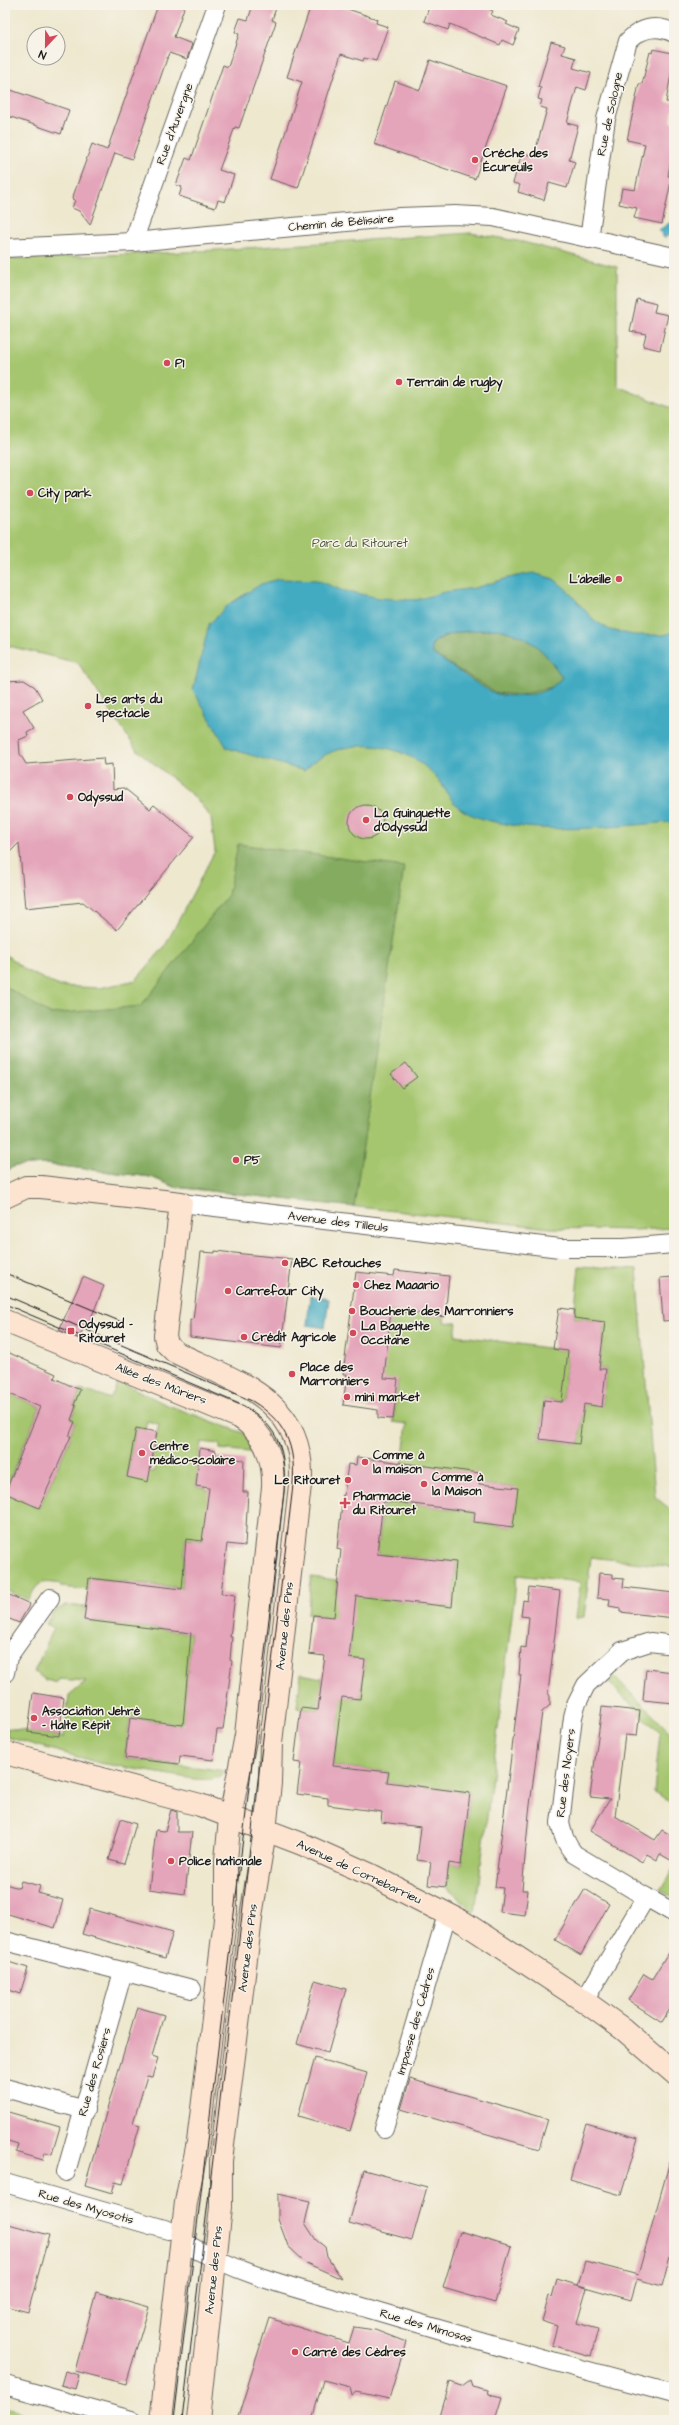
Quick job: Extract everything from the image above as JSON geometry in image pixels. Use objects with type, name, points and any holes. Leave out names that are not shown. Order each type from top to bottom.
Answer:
[{"type":"street","name":"Rue d'Auvergne","points":[[133,242],[217,5]]},
{"type":"street","name":"Rue de Sologne","points":[[588,239],[606,119],[628,41],[637,32],[653,28],[674,32]]},
{"type":"street","name":"Chemin de Bélisaire","points":[[5,248],[133,242],[400,217],[455,216],[493,218],[674,257]]},
{"type":"street","name":"Avenue des Tilleuls","points":[[5,1197],[26,1187],[42,1187],[560,1248],[624,1248],[674,1244]]},
{"type":"street","name":"Avenue des Pins","points":[[181,1203],[165,1336],[170,1347],[175,1352],[250,1388],[274,1405],[288,1422],[296,1441],[302,1476],[271,1744],[265,1831],[252,1910],[221,2161],[221,2207],[198,2420]]},
{"type":"street","name":"Allée des Mûriers","points":[[5,1321],[239,1417],[258,1433],[267,1446],[273,1469],[273,1487],[246,1735],[230,1818]]},
{"type":"street","points":[[6,1662],[50,1598]]},
{"type":"street","name":"Rue des Noyers","points":[[674,1645],[650,1642],[626,1649],[614,1656],[586,1685],[576,1705],[573,1717],[560,1823],[566,1845],[574,1854],[674,1914]]},
{"type":"street","name":"Avenue de Cornebarrieu","points":[[5,1754],[200,1805],[230,1818],[302,1844],[336,1859],[447,1914],[584,2001],[624,2029],[674,2073]]},
{"type":"street","points":[[161,2420],[175,2236],[186,2202],[198,2142],[226,1911],[226,1860],[230,1818]]},
{"type":"street","points":[[584,2001],[646,1897]]},
{"type":"street","name":"Impasse des Cèdres","points":[[384,2129],[447,1914]]},
{"type":"street","points":[[5,1941],[192,1989]]},
{"type":"street","name":"Rue des Rosiers","points":[[66,2172],[85,2110],[123,1972]]},
{"type":"street","points":[[5,2088],[85,2110]]},
{"type":"street","name":"Rue des Myosotis","points":[[5,2183],[175,2236]]},
{"type":"street","name":"Rue des Mimosas","points":[[175,2236],[215,2260],[262,2278],[512,2351],[674,2394]]},
{"type":"street","points":[[5,2385],[131,2420]]},
{"type":"green space","name":"Parc du Ritouret","points":[[471,233],[523,242],[617,267],[617,386],[674,409],[674,1228],[634,1230],[550,1228],[175,1187],[151,1177],[45,1164],[15,1166],[5,1171],[5,954],[27,971],[59,986],[100,988],[136,980],[165,946],[215,851],[211,818],[196,798],[136,749],[78,663],[5,645],[5,259],[185,252]]},
{"type":"green space","points":[[498,629],[528,640],[542,651],[549,658],[562,677],[556,686],[522,695],[496,693],[433,654],[431,647],[444,637],[462,632]]},
{"type":"green space","points":[[238,844],[404,867],[354,1207],[175,1187],[151,1177],[45,1164],[15,1166],[5,1171],[5,986],[50,1014],[141,1006],[228,895]]},
{"type":"green space","points":[[579,1266],[637,1269],[655,1497],[674,1512],[674,1567],[591,1557],[584,1617],[576,1618],[580,1582],[517,1575],[475,1913],[446,1887],[449,1863],[461,1865],[470,1793],[387,1782],[389,1772],[333,1766],[340,1713],[297,1707],[301,1674],[322,1678],[321,1694],[360,1699],[365,1660],[349,1658],[353,1620],[308,1614],[311,1577],[337,1580],[336,1593],[452,1607],[456,1562],[377,1554],[383,1507],[390,1502],[397,1502],[475,1512],[474,1522],[513,1527],[517,1488],[479,1484],[402,1463],[407,1424],[393,1422],[398,1380],[383,1378],[391,1310],[445,1317],[444,1322],[457,1323],[455,1335],[568,1351],[562,1402],[544,1400],[540,1439],[579,1444],[584,1404],[602,1406],[606,1369],[599,1369],[605,1322],[574,1318]]},
{"type":"green space","points":[[119,1381],[165,1404],[246,1434],[259,1453],[220,1449],[220,1444],[201,1442],[196,1486],[206,1488],[211,1494],[205,1541],[186,1539],[182,1588],[89,1578],[88,1590],[61,1587],[61,1584],[54,1583],[40,1584],[35,1589],[29,1600],[5,1590],[5,1493],[39,1508],[71,1437],[69,1436],[75,1422],[71,1420],[76,1406],[74,1405],[80,1390],[101,1395],[110,1399]],"holes":[[[147,1421],[159,1424],[150,1464],[155,1464],[154,1471],[127,1477],[136,1428],[145,1430]]]},
{"type":"green space","points":[[5,1392],[40,1407],[5,1490]]},
{"type":"green space","points":[[66,1605],[86,1607],[84,1620],[191,1633],[184,1720],[180,1725],[130,1718],[125,1758],[226,1771],[219,1777],[207,1780],[194,1779],[99,1763],[7,1737],[7,1728],[64,1737],[69,1695],[86,1681],[59,1679],[57,1683],[46,1680],[34,1672],[54,1628],[46,1624],[53,1612]]},
{"type":"green space","points":[[614,1676],[674,1736],[674,1804],[654,1792],[660,1733],[608,1682]]},
{"type":"green space","points":[[674,1867],[674,1893],[672,1897],[660,1890]]},
{"type":"green space","points":[[5,2408],[50,2420],[5,2420]]},
{"type":"water","points":[[674,220],[674,232],[664,238],[659,230]]},
{"type":"water","points":[[533,573],[554,579],[566,589],[594,620],[610,630],[634,635],[664,635],[674,632],[674,822],[556,829],[510,825],[487,820],[464,811],[452,801],[438,780],[419,762],[392,749],[377,746],[347,747],[333,751],[318,759],[304,771],[227,748],[193,690],[209,624],[228,605],[261,584],[278,579],[317,580],[341,590],[380,598],[416,600],[444,592],[475,588],[508,578]],"holes":[[[498,629],[528,640],[549,658],[562,677],[557,683],[542,692],[523,696],[497,694],[491,692],[433,654],[431,646],[444,636],[462,632]]]},
{"type":"water","points":[[310,1296],[329,1299],[325,1328],[307,1325]]},
{"type":"building","points":[[158,5],[185,5],[174,37],[192,44],[187,59],[169,53],[132,159],[115,153],[90,225],[79,211],[72,208],[75,200],[72,199],[92,144],[107,150]]},
{"type":"building","points":[[253,5],[277,5],[272,20],[276,22],[239,128],[235,127],[219,170],[234,175],[225,202],[218,200],[215,208],[179,196],[182,187],[176,185],[186,158],[191,160],[223,65],[228,67],[239,34],[235,32],[240,18],[248,20]]},
{"type":"building","points":[[311,5],[336,5],[377,19],[376,23],[388,27],[376,61],[364,58],[363,61],[341,54],[298,188],[270,179],[302,82],[287,77]]},
{"type":"building","points":[[430,5],[479,5],[493,11],[491,15],[508,22],[506,24],[519,30],[513,45],[502,40],[500,45],[450,24],[448,30],[424,21]]},
{"type":"building","points":[[551,42],[565,46],[562,54],[576,58],[573,68],[591,73],[586,90],[577,87],[567,123],[578,126],[569,160],[575,162],[567,188],[549,183],[544,200],[518,192],[520,185],[513,183],[522,153],[534,156],[547,109],[540,107],[542,100],[538,99],[541,88],[538,87]]},
{"type":"building","points":[[653,49],[672,53],[671,57],[674,57],[666,102],[674,103],[671,122],[674,123],[674,141],[668,176],[672,177],[662,224],[634,218],[637,208],[619,204],[622,188],[635,190],[645,144],[627,140],[639,84],[642,84],[650,52],[652,53]]},
{"type":"building","points":[[430,60],[507,86],[475,179],[374,144],[395,81],[420,90]]},
{"type":"building","points":[[5,88],[69,110],[61,134],[5,115]]},
{"type":"building","points":[[637,299],[656,304],[654,312],[668,315],[660,350],[643,346],[646,334],[630,331]]},
{"type":"building","name":"Odyssud","points":[[24,680],[35,687],[42,699],[23,710],[34,728],[27,732],[28,736],[19,740],[20,754],[26,764],[103,758],[104,765],[112,764],[113,789],[124,788],[150,809],[154,805],[194,837],[117,930],[83,902],[25,908],[19,843],[5,857],[5,681]]},
{"type":"building","name":"La Guinguette d'Odyssud","points":[[363,805],[369,805],[373,806],[380,812],[383,822],[382,829],[376,836],[369,839],[363,839],[359,838],[352,832],[349,825],[349,819],[350,815],[356,808]]},
{"type":"building","points":[[406,1063],[417,1077],[402,1088],[391,1074]]},
{"type":"building","name":"Carrefour City","points":[[215,1251],[292,1259],[281,1348],[190,1337],[190,1320],[193,1320],[201,1252],[215,1253]]},
{"type":"building","points":[[395,1270],[449,1276],[445,1317],[391,1310],[384,1378],[398,1379],[393,1419],[378,1418],[378,1410],[343,1405],[347,1374],[343,1374],[356,1272],[394,1276]]},
{"type":"building","points":[[83,1277],[104,1286],[89,1323],[86,1323],[79,1338],[59,1330]]},
{"type":"building","points":[[674,1277],[674,1320],[663,1321],[660,1278]]},
{"type":"building","points":[[559,1308],[575,1310],[574,1318],[605,1322],[599,1369],[606,1369],[602,1407],[584,1404],[579,1444],[540,1439],[544,1400],[562,1402],[568,1351],[553,1349]]},
{"type":"building","points":[[5,1351],[56,1374],[54,1378],[80,1390],[74,1405],[76,1406],[71,1420],[75,1422],[69,1436],[71,1436],[39,1508],[5,1493],[40,1407],[5,1392]]},
{"type":"building","name":"Centre médico-scolaire","points":[[136,1428],[157,1432],[148,1482],[127,1477]]},
{"type":"building","points":[[200,1448],[216,1451],[215,1457],[244,1460],[243,1492],[248,1492],[245,1546],[227,1544],[221,1593],[235,1595],[230,1637],[232,1637],[230,1660],[232,1661],[223,1730],[217,1730],[213,1760],[180,1756],[179,1764],[125,1758],[130,1718],[183,1725],[191,1633],[84,1620],[89,1578],[182,1589],[186,1539],[202,1541],[209,1488],[196,1486]]},
{"type":"building","points":[[357,1457],[480,1473],[479,1484],[518,1488],[513,1527],[474,1522],[475,1512],[397,1502],[383,1502],[377,1554],[456,1562],[452,1607],[356,1596],[349,1658],[365,1660],[360,1699],[342,1697],[333,1766],[389,1772],[387,1782],[470,1793],[461,1865],[449,1863],[446,1887],[428,1885],[431,1862],[417,1860],[421,1827],[381,1822],[382,1812],[328,1805],[328,1798],[297,1794],[301,1763],[294,1762],[301,1708],[318,1710],[325,1656],[309,1654],[313,1615],[334,1617],[341,1550],[337,1549],[343,1495],[348,1464],[356,1465]]},
{"type":"building","points":[[599,1573],[613,1574],[613,1578],[624,1579],[623,1587],[674,1593],[674,1618],[620,1612],[620,1608],[609,1606],[610,1599],[597,1598]]},
{"type":"building","points":[[529,1587],[560,1591],[548,1693],[550,1696],[550,1705],[542,1712],[529,1813],[522,1890],[528,1890],[525,1915],[500,1912],[503,1888],[495,1887],[521,1675],[519,1675],[521,1647],[526,1648],[529,1617],[521,1616],[523,1600],[527,1601]]},
{"type":"building","points":[[5,1593],[30,1604],[19,1623],[5,1617]]},
{"type":"building","points":[[646,1669],[674,1672],[674,1703],[643,1700]]},
{"type":"building","points":[[33,1693],[64,1698],[59,1736],[28,1732]]},
{"type":"building","points":[[602,1707],[640,1711],[637,1736],[625,1735],[615,1816],[655,1840],[662,1830],[674,1837],[674,1862],[660,1854],[657,1860],[647,1854],[642,1862],[590,1831],[610,1799],[590,1797]]},
{"type":"building","name":"Police nationale","points":[[171,1810],[177,1812],[177,1832],[192,1832],[185,1894],[149,1889],[156,1830],[165,1831]]},
{"type":"building","points":[[121,1819],[136,1824],[124,1864],[109,1860]]},
{"type":"building","points":[[21,1881],[40,1886],[38,1893],[63,1900],[55,1928],[5,1913],[5,1884],[19,1888]]},
{"type":"building","points":[[585,1889],[609,1904],[581,1955],[555,1940]]},
{"type":"building","points":[[90,1909],[173,1932],[165,1958],[82,1934]]},
{"type":"building","points":[[674,1943],[674,2002],[662,2022],[628,2000],[644,1974],[652,1979]]},
{"type":"building","points":[[5,1961],[28,1968],[20,1994],[5,1989]]},
{"type":"building","points":[[315,1980],[346,1989],[328,2053],[297,2044]]},
{"type":"building","points":[[137,2007],[164,2015],[152,2056],[158,2058],[152,2077],[147,2076],[133,2123],[140,2125],[123,2184],[115,2182],[112,2193],[85,2185]]},
{"type":"building","points":[[315,2058],[367,2073],[350,2131],[298,2116]]},
{"type":"building","points":[[410,2079],[548,2119],[539,2149],[401,2109]]},
{"type":"building","points":[[5,2111],[60,2127],[52,2154],[45,2152],[43,2160],[16,2152],[18,2144],[5,2140]]},
{"type":"building","points":[[586,2123],[638,2138],[621,2195],[570,2180]]},
{"type":"building","points":[[670,2161],[674,2162],[674,2242],[662,2286],[637,2279],[631,2300],[578,2285],[585,2261],[638,2275]]},
{"type":"building","points":[[364,2170],[427,2187],[412,2240],[349,2223]]},
{"type":"building","points":[[278,2194],[310,2201],[305,2223],[316,2240],[325,2247],[327,2257],[342,2279],[306,2263],[288,2246],[278,2219]]},
{"type":"building","points":[[5,2223],[49,2235],[28,2312],[5,2306]]},
{"type":"building","points":[[460,2231],[511,2246],[495,2303],[443,2288]]},
{"type":"building","points":[[557,2279],[587,2288],[577,2323],[598,2329],[591,2356],[552,2345],[557,2326],[542,2321],[549,2296],[552,2297]]},
{"type":"building","points":[[96,2292],[149,2307],[126,2384],[75,2371]]},
{"type":"building","points":[[269,2318],[349,2343],[354,2327],[375,2330],[406,2342],[389,2399],[357,2392],[352,2396],[350,2387],[323,2380],[312,2420],[237,2420]]},
{"type":"building","points":[[65,2371],[79,2375],[75,2389],[61,2385]]},
{"type":"building","points":[[470,2380],[472,2386],[488,2390],[489,2394],[502,2397],[495,2420],[439,2420],[450,2382],[462,2386]]},
{"type":"tram line","points":[[5,1273],[124,1323]]},
{"type":"tram line","points":[[5,1295],[252,1401],[275,1419],[283,1429],[292,1452],[292,1494],[182,2420]]},
{"type":"tram line","points":[[5,1304],[244,1406],[256,1414],[273,1432],[282,1453],[284,1465],[284,1492],[174,2420]]},
{"type":"place","name":"Créche des Écureuils","points":[[475,160]]},
{"type":"place","name":"P1","points":[[167,363]]},
{"type":"place","name":"Terrain de rugby","points":[[399,382]]},
{"type":"place","name":"City park","points":[[30,493]]},
{"type":"place","name":"L'abeille","points":[[619,579]]},
{"type":"place","name":"Les arts du spectacle","points":[[88,706]]},
{"type":"place","name":"Odyssud","points":[[70,797]]},
{"type":"place","name":"La Guinguette d'Odyssud","points":[[366,820]]},
{"type":"place","name":"P5","points":[[236,1160]]},
{"type":"place","name":"ABC Retouches","points":[[285,1263]]},
{"type":"place","name":"Chez Maaario","points":[[356,1285]]},
{"type":"place","name":"Carrefour City","points":[[228,1291]]},
{"type":"place","name":"Boucherie des Marronniers","points":[[352,1311]]},
{"type":"place","name":"Odyssud - Ritouret","points":[[71,1331]]},
{"type":"place","name":"La Baguette Occitane","points":[[353,1333]]},
{"type":"place","name":"Crédit Agricole","points":[[244,1337]]},
{"type":"place","name":"Place des Marronniers","points":[[292,1374]]},
{"type":"place","name":"mini market","points":[[347,1397]]},
{"type":"place","name":"Centre médico-scolaire","points":[[142,1453]]},
{"type":"place","name":"Comme à la maison","points":[[365,1462]]},
{"type":"place","name":"Le Ritouret","points":[[348,1480]]},
{"type":"place","name":"Comme à la Maison","points":[[424,1484]]},
{"type":"place","name":"Pharmacie du Ritouret","points":[[345,1503]]},
{"type":"place","name":"Association Jehrè - Halte Répit","points":[[34,1718]]},
{"type":"place","name":"Police nationale","points":[[171,1861]]},
{"type":"place","name":"Carré des Cèdres","points":[[295,2352]]}]
